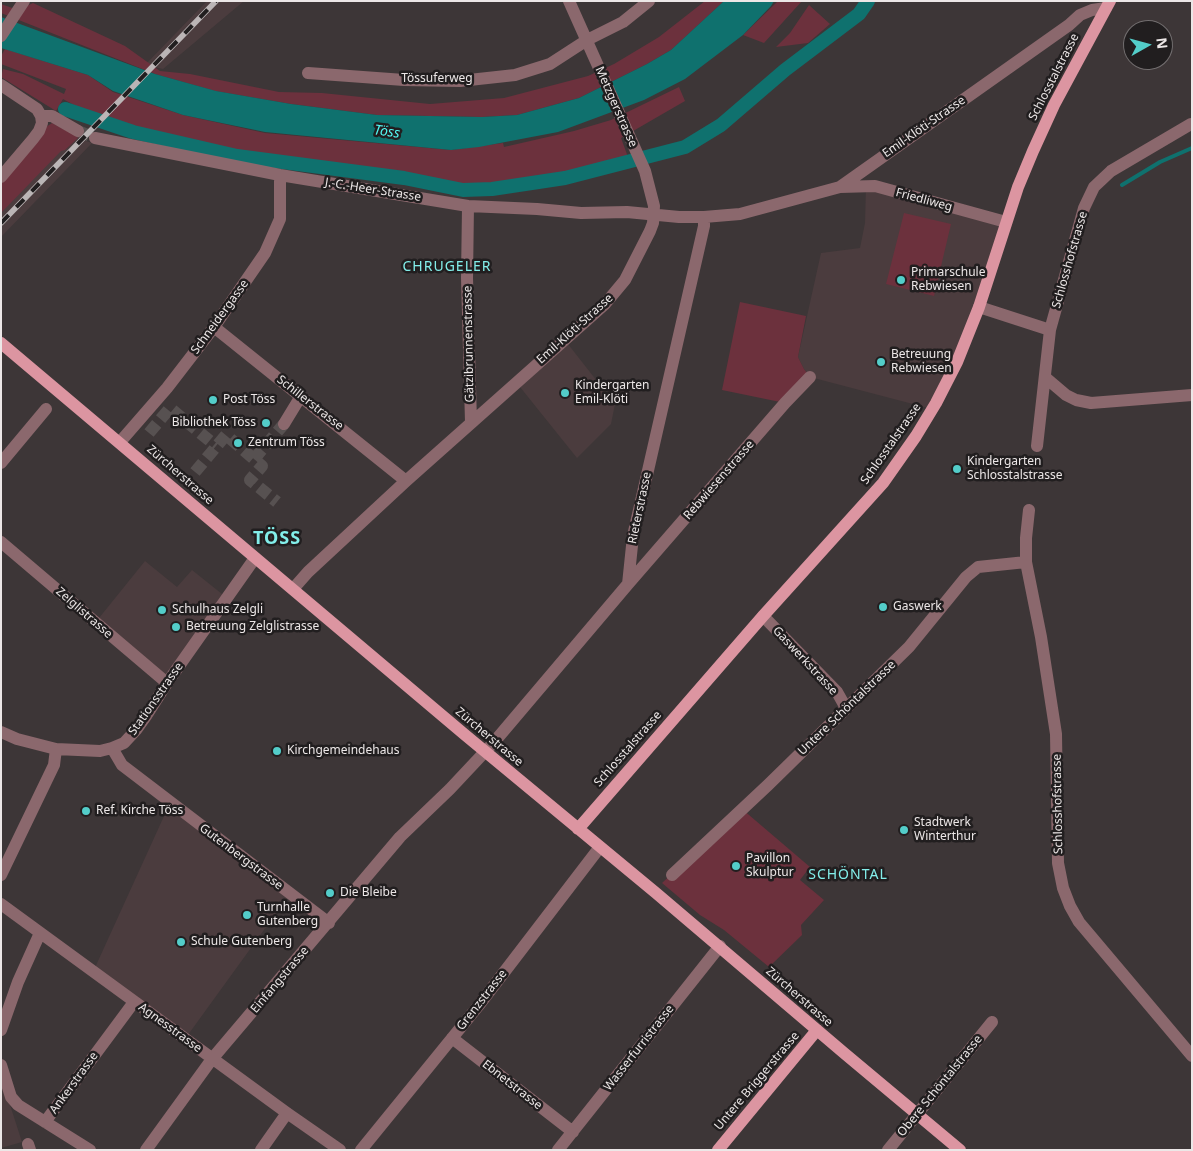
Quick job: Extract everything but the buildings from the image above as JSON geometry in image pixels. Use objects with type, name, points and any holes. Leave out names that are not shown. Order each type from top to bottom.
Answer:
[{"type":"main road","name":"Schlosstalstrasse","points":[[578,829],[762,616],[883,483],[916,436],[936,403],[957,362],[979,307],[1018,187],[1052,110],[1108,5]]},
{"type":"main road","name":"Zürcherstrasse","points":[[1,343],[486,752],[720,946],[960,1150]]},
{"type":"main road","name":"Untere Briggerstrasse","points":[[718,1150],[817,1030]]},
{"type":"street","name":"Metzgerstrasse","points":[[570,1],[645,171],[654,206],[654,215]]},
{"type":"street","name":"Tössuferweg","points":[[308,73],[404,80],[460,81],[515,75],[550,64],[586,40],[623,22],[650,1]]},
{"type":"street","name":"Emil-Klöti-Strasse","points":[[293,589],[308,572],[406,481],[605,304],[625,280],[650,231],[654,215],[704,217],[740,214],[840,187],[1069,25],[1080,15],[1108,5]]},
{"type":"street","points":[[1,36],[21,6]]},
{"type":"street","points":[[1,85],[37,109],[42,123],[39,132],[1,177]]},
{"type":"street","points":[[41,116],[52,116],[78,131]]},
{"type":"street","name":"Schlosshofstrasse","points":[[1037,446],[1050,330],[1084,208],[1094,187],[1111,170],[1191,124]]},
{"type":"street","name":"J.-C.-Heer-Strasse","points":[[95,138],[280,175],[468,206],[581,213],[627,212],[654,215]]},
{"type":"street","name":"Schneidergasse","points":[[120,442],[167,388],[214,327],[265,253],[280,219],[280,175]]},
{"type":"street","name":"Friedliweg","points":[[840,187],[876,186],[1006,222]]},
{"type":"street","name":"Gätzibrunnenstrasse","points":[[468,206],[468,321],[471,422]]},
{"type":"street","name":"Rieterstrasse","points":[[628,584],[633,536],[704,226],[704,217]]},
{"type":"street","points":[[979,307],[1050,330]]},
{"type":"street","name":"Schillerstrasse","points":[[214,327],[406,481]]},
{"type":"street","name":"Rebwiesenstrasse","points":[[628,584],[785,402],[810,377]]},
{"type":"street","points":[[1046,378],[1066,395],[1076,400],[1091,403],[1192,395]]},
{"type":"street","points":[[284,424],[302,396]]},
{"type":"street","points":[[1,463],[46,409]]},
{"type":"street","name":"Schlosshofstrasse","points":[[1029,510],[1026,562],[1041,637],[1056,734],[1058,863],[1063,888],[1070,906],[1080,922],[1192,1056]]},
{"type":"street","name":"Zelglistrasse","points":[[1,542],[167,683]]},
{"type":"street","name":"Stationsstrasse","points":[[1,732],[17,739],[56,749],[87,752],[112,748],[124,743],[136,730],[255,558]]},
{"type":"street","name":"Untere Schöntalstrasse","points":[[672,875],[768,785],[909,647],[966,577],[978,567],[1026,562]]},
{"type":"street","points":[[486,752],[628,584]]},
{"type":"street","name":"Gaswerkstrasse","points":[[762,616],[837,692],[846,708]]},
{"type":"street","name":"Gutenbergstrasse","points":[[112,748],[122,765],[329,923]]},
{"type":"street","points":[[1,875],[54,765],[56,749]]},
{"type":"street","name":"Einfangstrasse","points":[[146,1150],[212,1060],[400,837],[450,790],[486,752]]},
{"type":"street","name":"Grenzstrasse","points":[[361,1150],[452,1038],[600,847]]},
{"type":"street","name":"Agnesstrasse","points":[[1,904],[212,1060],[340,1150]]},
{"type":"street","points":[[1,1030],[18,982],[40,933]]},
{"type":"street","name":"Wasserfurristrasse","points":[[558,1150],[720,946]]},
{"type":"street","name":"Ankerstrasse","points":[[90,1150],[45,1122],[134,1002]]},
{"type":"street","name":"Obere Schöntalstrasse","points":[[888,1150],[992,1022]]},
{"type":"street","name":"Ebnetstrasse","points":[[452,1038],[573,1132]]},
{"type":"street","points":[[1,1065],[9,1092],[14,1101],[26,1111],[45,1122]]},
{"type":"street","points":[[261,1150],[286,1113]]},
{"type":"shaded area","points":[[207,1],[244,1],[163,69],[149,66],[147,63]]},
{"type":"shaded area","points":[[705,1],[724,1],[671,50],[647,64],[579,98],[517,115],[482,117],[377,115],[291,104],[215,91],[155,74],[1,13],[1,4],[18,10],[33,3],[125,46],[160,71],[190,74],[279,92],[322,93],[430,104],[504,98],[588,76],[614,64],[659,37]]},
{"type":"shaded area","points":[[778,1],[802,1],[764,43],[743,35]]},
{"type":"shaded area","points":[[809,5],[830,24],[808,43],[776,47],[790,33]]},
{"type":"shaded area","points":[[5,49],[88,75],[113,92],[183,115],[265,133],[451,150],[503,143],[504,147],[574,131],[611,120],[679,87],[685,101],[621,138],[628,157],[571,171],[491,185],[448,183],[360,168],[236,154],[105,122],[63,99],[56,111],[1,77],[3,69],[23,74],[64,94],[66,89],[1,64],[1,56]]},
{"type":"shaded area","points":[[52,123],[79,137],[65,150],[61,151],[1,213],[1,184],[42,136],[46,127]]},
{"type":"shaded area","points":[[77,138],[92,143],[1,237],[1,184],[52,149],[65,150]]},
{"type":"shaded area","name":"Primarschule Rebwiesen","points":[[866,186],[1006,222],[932,409],[810,377],[798,357],[821,253],[860,248],[865,223]]},
{"type":"shaded area","points":[[904,213],[951,224],[934,296],[886,284]]},
{"type":"shaded area","points":[[740,302],[806,316],[798,357],[810,377],[785,403],[722,390]]},
{"type":"shaded area","name":"Kindergarten Emil-Klöti","points":[[564,339],[615,404],[611,424],[577,458],[516,382]]},
{"type":"shaded area","name":"Schulhaus Zelgli","points":[[145,561],[177,587],[192,570],[227,598],[167,683],[95,623]]},
{"type":"shaded area","name":"Schule Gutenberg","points":[[170,803],[290,894],[185,1039],[93,972]]},
{"type":"shaded area","points":[[742,809],[810,867],[800,880],[824,900],[801,925],[802,935],[769,967],[724,930],[700,915],[662,883]]},
{"type":"shaded area","points":[[1,1077],[22,1142],[1,1148]]},
{"type":"water","name":"Töss","points":[[724,1],[774,1],[743,35],[685,79],[644,100],[558,132],[479,147],[451,150],[265,132],[183,115],[113,91],[88,75],[1,48],[1,17],[155,74],[216,91],[291,104],[377,115],[482,117],[517,115],[579,98],[647,64],[671,50]]},
{"type":"waterway","points":[[65,109],[133,132],[237,156],[404,178],[463,190],[492,189],[565,178],[685,147],[721,125],[785,70],[859,14],[868,1]]},
{"type":"waterway","points":[[1122,185],[1160,162],[1192,148]]},
{"type":"tunnel","points":[[78,131],[95,138]]},
{"type":"tunnel","points":[[149,433],[170,408],[216,446]]},
{"type":"tunnel","points":[[254,459],[284,424]]},
{"type":"tunnel","points":[[195,472],[226,435],[262,466],[250,480],[277,502]]},
{"type":"railway","points":[[1,223],[216,1]]},
{"type":"place","name":"Primarschule Rebwiesen","points":[[901,280]]},
{"type":"place","name":"Betreuung Rebwiesen","points":[[881,362]]},
{"type":"place","name":"Kindergarten Emil-Klöti","points":[[565,393]]},
{"type":"place","name":"Post Töss","points":[[213,400]]},
{"type":"place","name":"Bibliothek Töss","points":[[266,423]]},
{"type":"place","name":"Zentrum Töss","points":[[238,443]]},
{"type":"place","name":"Kindergarten Schlosstalstrasse","points":[[957,469]]},
{"type":"place","name":"Gaswerk","points":[[883,607]]},
{"type":"place","name":"Schulhaus Zelgli","points":[[162,610]]},
{"type":"place","name":"Betreuung Zelglistrasse","points":[[176,627]]},
{"type":"place","name":"Kirchgemeindehaus","points":[[277,751]]},
{"type":"place","name":"Ref. Kirche Töss","points":[[86,811]]},
{"type":"place","name":"Stadtwerk Winterthur","points":[[904,830]]},
{"type":"place","name":"Pavillon Skulptur","points":[[736,866]]},
{"type":"place","name":"Die Bleibe","points":[[330,893]]},
{"type":"place","name":"Turnhalle Gutenberg","points":[[247,915]]},
{"type":"place","name":"Schule Gutenberg","points":[[181,942]]},
{"type":"district","name":"CHRUGELER","points":[[447,267]]},
{"type":"district","name":"TÖSS","points":[[277,539]]},
{"type":"district","name":"SCHÖNTAL","points":[[848,875]]}]
